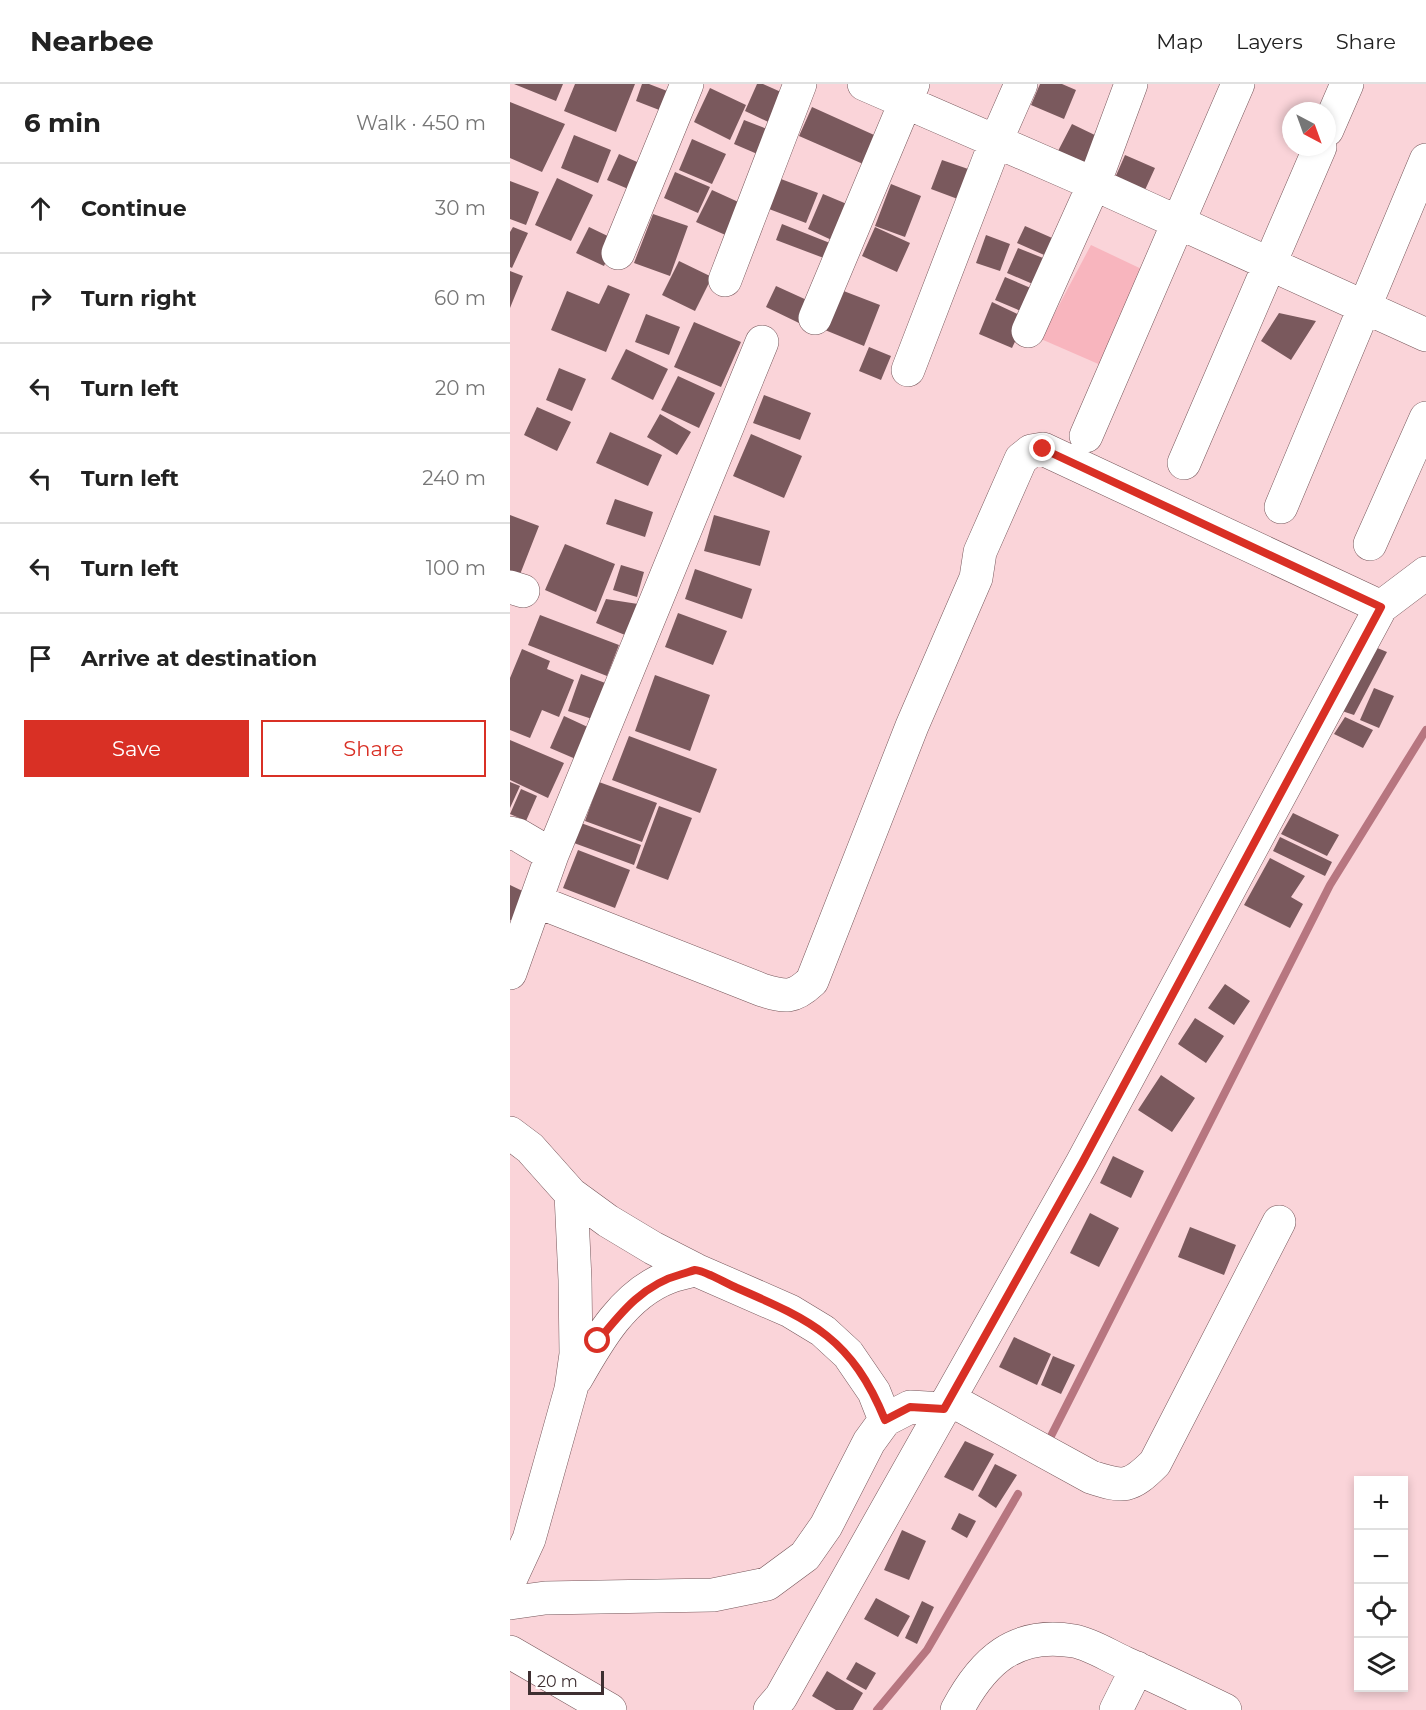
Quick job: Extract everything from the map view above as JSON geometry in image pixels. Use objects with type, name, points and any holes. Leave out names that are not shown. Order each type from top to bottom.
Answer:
[{"type":"street","points":[[618,253],[687,84]]},
{"type":"street","points":[[725,280],[800,84]]},
{"type":"street","points":[[864,84],[909,93],[996,141],[1426,335]]},
{"type":"street","points":[[908,370],[996,141],[1021,84]]},
{"type":"street","points":[[1028,331],[1094,184],[1131,84]]},
{"type":"street","points":[[1086,436],[1238,84]]},
{"type":"street","points":[[1336,109],[1347,84]]},
{"type":"street","points":[[815,318],[909,93]]},
{"type":"street","points":[[1185,463],[1316,156]]},
{"type":"street","points":[[1281,507],[1426,160]]},
{"type":"street","points":[[510,973],[552,855],[762,342]]},
{"type":"street","points":[[1370,544],[1426,418]]},
{"type":"street","points":[[536,901],[762,990],[784,996],[798,993],[812,981],[912,726],[976,578],[980,552],[1021,459],[1031,451],[1043,449],[1381,607]]},
{"type":"street","points":[[770,1710],[781,1697],[1082,1163],[1381,607],[1426,573]]},
{"type":"street","points":[[510,833],[518,835],[552,855]]},
{"type":"street","points":[[510,1133],[530,1148],[571,1194],[635,1237],[696,1270],[790,1311],[823,1331],[848,1354],[874,1392],[885,1420]]},
{"type":"street","points":[[510,1580],[529,1539],[571,1389],[576,1354],[571,1194]]},
{"type":"street","points":[[510,1603],[545,1598],[713,1595],[767,1584],[805,1556],[826,1526],[869,1442],[885,1420],[910,1407],[946,1404],[1091,1477],[1116,1485],[1138,1480],[1155,1463],[1279,1222]]},
{"type":"street","points":[[571,1389],[598,1341],[624,1309],[644,1291],[668,1278],[696,1270]]},
{"type":"street","points":[[826,1526],[906,1476]]},
{"type":"street","points":[[957,1710],[986,1666],[1012,1648],[1040,1639],[1076,1641],[1225,1710]]},
{"type":"street","points":[[510,1652],[610,1710]]},
{"type":"street","points":[[1116,1710],[1137,1668]]},
{"type":"shaded area","points":[[1091,245],[1150,273],[1103,366],[1041,339]]},
{"type":"building","points":[[514,84],[563,84],[556,101]]},
{"type":"building","points":[[575,84],[635,84],[616,132],[564,111]]},
{"type":"building","points":[[642,84],[649,84],[675,94],[667,113],[636,101]]},
{"type":"building","points":[[757,84],[763,84],[790,96],[777,126],[745,111]]},
{"type":"building","points":[[1040,84],[1062,84],[1076,90],[1064,119],[1031,105]]},
{"type":"building","points":[[710,88],[746,105],[730,140],[694,122]]},
{"type":"building","points":[[510,102],[565,124],[542,172],[510,158]]},
{"type":"building","points":[[812,107],[883,139],[870,167],[799,136]]},
{"type":"building","points":[[744,120],[772,131],[762,156],[734,144]]},
{"type":"building","points":[[1072,124],[1101,138],[1087,166],[1058,151]]},
{"type":"building","points":[[574,135],[611,150],[598,183],[561,168]]},
{"type":"building","points":[[692,139],[726,154],[712,184],[679,170]]},
{"type":"building","points":[[619,154],[644,165],[633,191],[607,180]]},
{"type":"building","points":[[1125,155],[1155,168],[1140,201],[1111,187]]},
{"type":"building","points":[[942,160],[974,171],[963,201],[931,189]]},
{"type":"building","points":[[675,172],[710,187],[698,213],[664,198]]},
{"type":"building","points":[[557,178],[593,195],[571,241],[535,225]]},
{"type":"building","points":[[781,179],[818,193],[806,223],[769,209]]},
{"type":"building","points":[[510,181],[539,192],[526,225],[510,219]]},
{"type":"building","points":[[891,184],[921,196],[905,237],[875,226]]},
{"type":"building","points":[[712,190],[745,205],[730,237],[696,222]]},
{"type":"building","points":[[823,194],[854,207],[838,243],[808,229]]},
{"type":"building","points":[[653,214],[688,226],[670,276],[634,263]]},
{"type":"building","points":[[782,224],[835,245],[829,260],[776,240]]},
{"type":"building","points":[[1025,226],[1059,241],[1051,258],[1017,243]]},
{"type":"building","points":[[513,227],[528,233],[512,268],[510,267],[510,232]]},
{"type":"building","points":[[589,227],[616,240],[604,266],[576,253]]},
{"type":"building","points":[[875,227],[910,243],[897,272],[862,256]]},
{"type":"building","points":[[986,235],[1010,244],[1000,271],[976,263]]},
{"type":"building","points":[[1018,248],[1053,262],[1042,288],[1007,273]]},
{"type":"building","points":[[679,261],[712,277],[695,311],[662,295]]},
{"type":"building","points":[[510,271],[523,276],[510,308]]},
{"type":"building","points":[[1005,277],[1040,292],[1030,315],[995,300]]},
{"type":"building","points":[[608,285],[630,294],[606,352],[551,330],[567,291],[599,304]]},
{"type":"building","points":[[776,286],[809,301],[799,323],[766,307]]},
{"type":"building","points":[[841,290],[880,305],[864,346],[825,330]]},
{"type":"building","points":[[992,302],[1026,318],[1012,348],[979,334]]},
{"type":"building","points":[[1279,313],[1316,321],[1291,360],[1261,341]]},
{"type":"building","points":[[646,314],[680,327],[669,355],[635,342]]},
{"type":"building","points":[[694,322],[741,342],[721,387],[674,367]]},
{"type":"building","points":[[869,347],[891,356],[881,380],[859,371]]},
{"type":"building","points":[[626,349],[668,369],[653,400],[611,379]]},
{"type":"building","points":[[559,368],[586,379],[572,411],[546,400]]},
{"type":"building","points":[[678,376],[715,393],[699,428],[661,410]]},
{"type":"building","points":[[764,395],[811,413],[800,440],[753,423]]},
{"type":"building","points":[[537,407],[571,422],[557,451],[524,435]]},
{"type":"building","points":[[660,414],[691,432],[677,455],[647,437]]},
{"type":"building","points":[[610,432],[662,455],[648,486],[596,463]]},
{"type":"building","points":[[751,434],[802,456],[784,498],[733,476]]},
{"type":"building","points":[[615,499],[653,512],[645,537],[606,524]]},
{"type":"building","points":[[510,515],[539,526],[519,577],[510,574]]},
{"type":"building","points":[[714,515],[770,531],[760,566],[704,551]]},
{"type":"building","points":[[565,544],[615,564],[596,612],[545,590]]},
{"type":"building","points":[[621,565],[644,572],[637,597],[613,590]]},
{"type":"building","points":[[695,569],[752,589],[742,619],[685,599]]},
{"type":"building","points":[[606,599],[638,604],[625,635],[596,623]]},
{"type":"building","points":[[678,613],[727,631],[713,665],[665,647]]},
{"type":"building","points":[[540,615],[619,645],[607,676],[528,645]]},
{"type":"building","points":[[1375,647],[1387,652],[1354,715],[1339,710]]},
{"type":"building","points":[[522,649],[550,661],[547,669],[574,680],[559,717],[542,710],[530,738],[510,730],[510,678]]},
{"type":"building","points":[[581,674],[608,684],[595,720],[568,711]]},
{"type":"building","points":[[655,675],[710,695],[690,751],[635,731]]},
{"type":"building","points":[[1374,688],[1394,696],[1379,728],[1360,720]]},
{"type":"building","points":[[564,716],[592,729],[578,760],[550,748]]},
{"type":"building","points":[[1345,717],[1373,730],[1363,748],[1334,734]]},
{"type":"building","points":[[629,736],[717,769],[700,813],[612,780]]},
{"type":"building","points":[[510,740],[564,763],[548,798],[510,780]]},
{"type":"building","points":[[510,782],[520,786],[510,808]]},
{"type":"building","points":[[599,782],[657,803],[642,842],[585,821]]},
{"type":"building","points":[[521,789],[537,796],[526,821],[510,814]]},
{"type":"building","points":[[659,806],[692,818],[668,880],[636,868]]},
{"type":"building","points":[[1293,813],[1339,835],[1327,856],[1281,834]]},
{"type":"building","points":[[581,823],[641,845],[634,865],[574,843]]},
{"type":"building","points":[[1280,837],[1332,862],[1325,876],[1273,851]]},
{"type":"building","points":[[578,850],[630,870],[615,908],[563,888]]},
{"type":"building","points":[[1270,858],[1305,876],[1291,897],[1303,904],[1290,928],[1244,905]]},
{"type":"building","points":[[510,885],[533,896],[519,924],[510,920]]},
{"type":"building","points":[[1225,984],[1250,1001],[1234,1025],[1208,1008]]},
{"type":"building","points":[[1195,1018],[1224,1036],[1206,1063],[1178,1044]]},
{"type":"building","points":[[1161,1075],[1195,1098],[1172,1132],[1138,1110]]},
{"type":"building","points":[[1113,1156],[1144,1171],[1131,1198],[1100,1183]]},
{"type":"building","points":[[1090,1213],[1119,1228],[1099,1267],[1070,1253]]},
{"type":"building","points":[[1190,1227],[1236,1245],[1224,1275],[1178,1257]]},
{"type":"building","points":[[1014,1337],[1051,1354],[1037,1385],[999,1367]]},
{"type":"building","points":[[1053,1356],[1075,1365],[1061,1394],[1041,1385]]},
{"type":"building","points":[[965,1441],[994,1454],[973,1491],[944,1477]]},
{"type":"building","points":[[995,1464],[1017,1475],[996,1508],[978,1496]]},
{"type":"building","points":[[959,1513],[976,1521],[967,1538],[951,1529]]},
{"type":"building","points":[[902,1530],[926,1541],[909,1580],[884,1570]]},
{"type":"building","points":[[876,1598],[910,1616],[898,1637],[864,1619]]},
{"type":"building","points":[[922,1601],[934,1607],[917,1644],[905,1638]]},
{"type":"building","points":[[856,1662],[876,1673],[866,1690],[846,1679]]},
{"type":"building","points":[[827,1671],[863,1693],[853,1710],[836,1710],[812,1696]]},
{"type":"waterway","points":[[1051,1436],[1330,885],[1426,730]]},
{"type":"waterway","points":[[877,1710],[927,1650],[1018,1494]]},
{"type":"route","points":[[598,1341],[624,1309],[644,1291],[668,1278],[696,1270],[790,1311],[823,1331],[848,1354],[874,1392],[885,1420],[910,1407],[944,1409],[1082,1163],[1381,607],[1043,449]]}]
